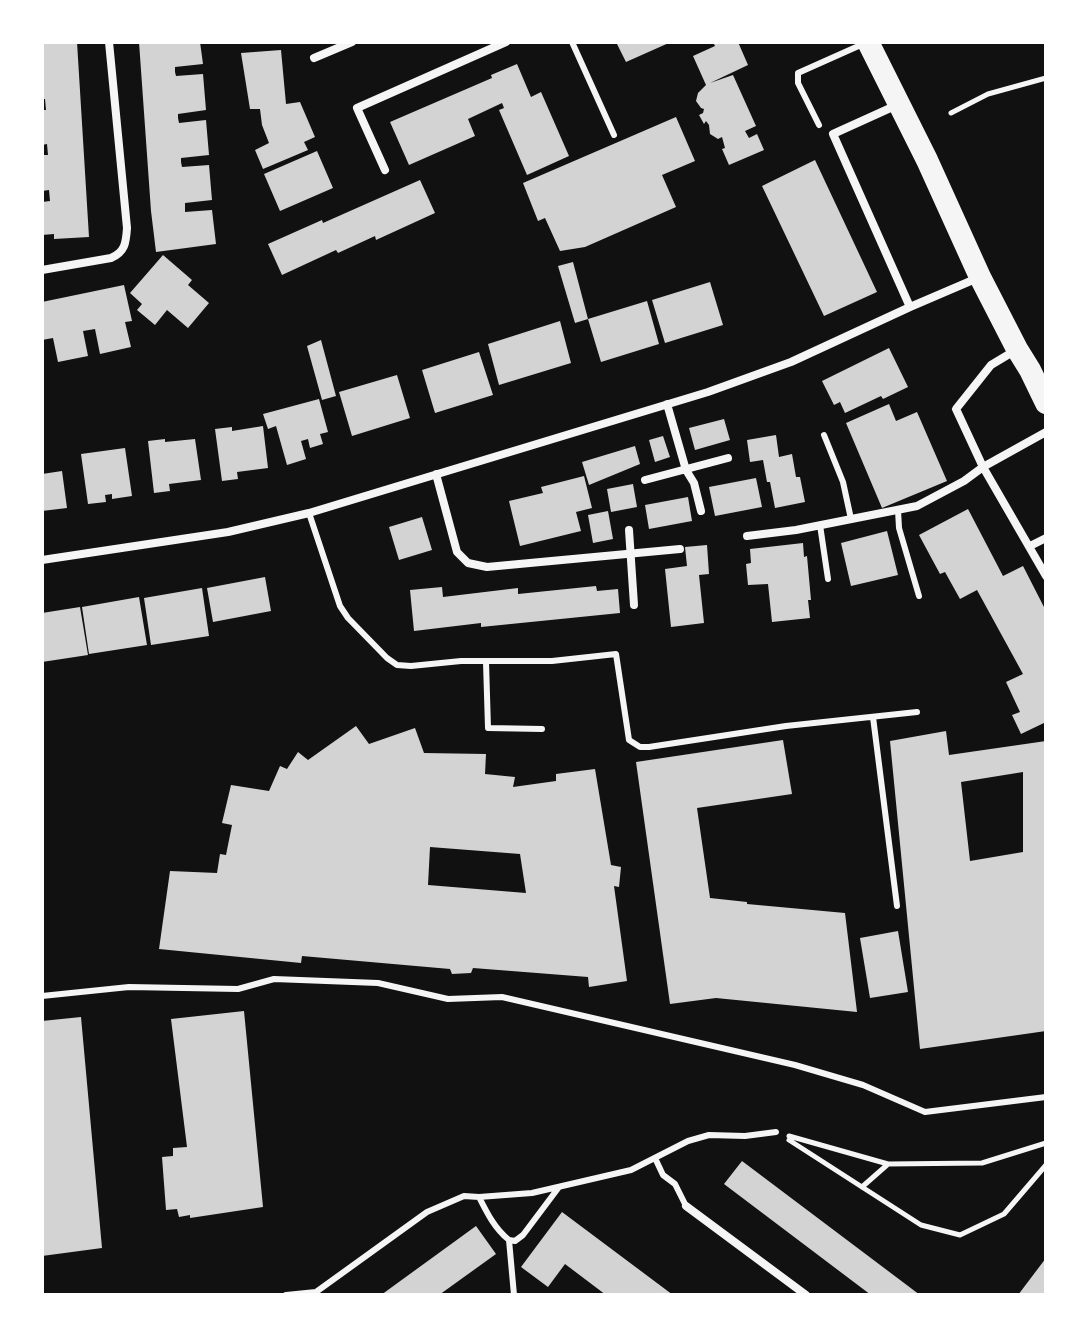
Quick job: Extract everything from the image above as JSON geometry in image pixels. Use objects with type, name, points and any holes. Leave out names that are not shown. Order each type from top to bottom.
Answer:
[{"type":"highway","points":[[867,42],[927,160],[980,277],[1017,349],[1034,368],[1046,403]]},
{"type":"street","points":[[42,270],[111,258],[123,251],[126,242],[109,42]]},
{"type":"street","points":[[314,58],[352,42]]},
{"type":"street","points":[[385,170],[357,108],[506,42]]},
{"type":"street","points":[[899,105],[833,134],[910,307]]},
{"type":"street","points":[[42,560],[228,532],[309,513],[708,392],[791,362],[980,277]]},
{"type":"street","points":[[1017,349],[991,365],[956,409],[983,467],[1046,576]]},
{"type":"street","points":[[667,404],[701,511]]},
{"type":"street","points":[[747,536],[917,506],[1046,432]]},
{"type":"street","points":[[645,480],[728,458]]},
{"type":"street","points":[[436,474],[457,552],[468,563],[487,567],[680,549]]},
{"type":"street","points":[[629,530],[634,605]]},
{"type":"street","points":[[1030,546],[1046,538]]},
{"type":"street","points":[[686,1206],[806,1295]]},
{"type":"lane","points":[[572,42],[614,135]]},
{"type":"lane","points":[[819,125],[798,83],[798,73],[867,42]]},
{"type":"lane","points":[[824,435],[843,482],[851,519]]},
{"type":"lane","points":[[898,510],[899,528],[919,596]]},
{"type":"lane","points":[[309,513],[340,606],[387,658],[397,665],[411,666],[461,661],[552,661],[616,654],[629,740],[640,747],[786,726],[917,712]]},
{"type":"lane","points":[[820,525],[828,579]]},
{"type":"lane","points":[[486,662],[488,728],[542,729]]},
{"type":"lane","points":[[873,717],[897,906]]},
{"type":"lane","points":[[42,996],[129,987],[238,989],[274,979],[378,983],[448,999],[502,997],[795,1065],[863,1085],[925,1112],[1046,1097]]},
{"type":"lane","points":[[286,1295],[316,1292],[427,1212],[464,1196],[532,1193],[631,1170],[688,1141],[709,1135],[745,1136],[776,1132]]},
{"type":"lane","points":[[655,1158],[663,1175],[675,1184],[686,1206]]},
{"type":"lane","points":[[479,1197],[501,1234],[515,1241],[560,1187]]},
{"type":"lane","points":[[509,1240],[514,1295]]},
{"type":"path","points":[[951,113],[988,94],[1046,78]]},
{"type":"path","points":[[776,1132],[888,1164],[982,1163],[1046,1143]]},
{"type":"path","points":[[776,1132],[921,1225],[960,1235],[1004,1214],[1046,1165]]},
{"type":"path","points":[[862,1187],[888,1164]]},
{"type":"building","points":[[42,42],[77,42],[89,237],[54,239],[54,234],[42,235],[42,202],[50,201],[49,190],[42,191],[42,155],[48,155],[47,144],[42,145],[42,110],[46,110],[45,99],[42,99]]},
{"type":"building","points":[[139,42],[200,42],[203,64],[175,67],[175,72],[176,76],[203,74],[206,110],[178,114],[178,118],[179,123],[206,120],[209,155],[181,158],[181,162],[182,167],[209,165],[212,200],[185,203],[185,212],[212,210],[216,244],[156,252]]},
{"type":"building","points":[[616,42],[671,42],[626,62]]},
{"type":"building","points":[[713,42],[738,42],[748,65],[710,83],[733,75],[756,126],[745,131],[749,138],[757,134],[764,150],[729,165],[722,149],[725,148],[722,137],[718,139],[710,134],[709,125],[706,121],[704,124],[699,115],[704,109],[696,101],[698,93],[706,85],[693,56],[715,46]]},
{"type":"building","points":[[281,50],[286,104],[300,102],[315,137],[304,142],[308,150],[263,169],[255,150],[269,143],[260,109],[250,109],[241,53]]},
{"type":"building","points":[[517,64],[531,97],[541,92],[569,156],[527,175],[499,110],[504,108],[502,103],[468,119],[475,136],[409,165],[390,122]]},
{"type":"building","points":[[676,117],[695,161],[662,175],[676,207],[585,247],[560,251],[545,218],[538,221],[523,183]]},
{"type":"building","points":[[317,151],[333,188],[280,211],[264,174]]},
{"type":"building","points":[[815,160],[877,292],[824,316],[762,186]]},
{"type":"building","points":[[420,180],[435,213],[376,240],[375,236],[338,253],[336,250],[282,275],[268,244]]},
{"type":"building","points":[[163,255],[192,280],[188,285],[209,303],[188,328],[167,310],[155,325],[137,310],[142,304],[130,293]]},
{"type":"building","points":[[573,262],[588,319],[575,323],[558,266]]},
{"type":"building","points":[[710,282],[723,325],[665,343],[652,300]]},
{"type":"building","points":[[124,285],[132,321],[125,322],[131,347],[100,354],[95,329],[83,331],[88,356],[58,362],[53,338],[42,340],[42,302]]},
{"type":"building","points":[[647,301],[659,344],[601,362],[588,319]]},
{"type":"building","points":[[560,321],[571,363],[499,385],[488,344]]},
{"type":"building","points":[[321,340],[336,396],[322,400],[307,346]]},
{"type":"building","points":[[889,348],[908,387],[845,413],[840,402],[834,405],[822,381]]},
{"type":"building","points":[[479,352],[493,395],[435,413],[422,370]]},
{"type":"building","points":[[397,375],[410,418],[352,436],[339,392]]},
{"type":"building","points":[[319,399],[328,432],[320,434],[323,444],[310,448],[308,439],[301,441],[306,459],[287,465],[276,426],[268,429],[263,414]]},
{"type":"building","points":[[889,404],[896,421],[917,412],[947,481],[882,508],[846,423]]},
{"type":"building","points":[[724,419],[730,440],[695,450],[689,428]]},
{"type":"building","points":[[263,426],[268,468],[237,472],[238,479],[222,481],[215,429],[232,427],[232,431]]},
{"type":"building","points":[[776,435],[779,457],[792,454],[805,502],[775,508],[763,460],[750,462],[747,440]]},
{"type":"building","points":[[663,436],[670,457],[655,462],[649,440]]},
{"type":"building","points":[[165,439],[165,442],[195,439],[201,480],[169,484],[170,491],[154,493],[148,441]]},
{"type":"building","points":[[635,446],[640,464],[589,485],[582,462]]},
{"type":"building","points":[[125,448],[132,496],[112,499],[112,494],[105,495],[106,502],[88,504],[81,454]]},
{"type":"building","points":[[62,471],[67,508],[42,511],[42,474]]},
{"type":"building","points":[[584,476],[592,508],[576,512],[581,531],[520,546],[509,501],[543,493],[541,487]]},
{"type":"building","points":[[756,478],[762,507],[715,516],[709,487]]},
{"type":"building","points":[[633,484],[637,507],[611,512],[607,489]]},
{"type":"building","points":[[688,497],[692,521],[649,529],[645,505]]},
{"type":"building","points":[[968,509],[1003,576],[1023,566],[1046,611],[1046,722],[1021,734],[1012,715],[1020,712],[1006,682],[1023,674],[977,590],[960,599],[945,572],[940,574],[919,535]]},
{"type":"building","points":[[608,511],[613,539],[593,543],[588,515]]},
{"type":"building","points":[[422,517],[432,550],[399,560],[389,527]]},
{"type":"building","points":[[887,531],[898,575],[851,586],[841,543]]},
{"type":"building","points":[[803,543],[804,557],[807,556],[810,618],[772,622],[768,584],[748,585],[746,564],[751,563],[750,549]]},
{"type":"building","points":[[707,545],[709,574],[699,575],[704,623],[671,627],[665,569],[687,566],[685,547]]},
{"type":"building","points":[[265,577],[271,611],[213,622],[207,588]]},
{"type":"building","points":[[596,586],[597,591],[618,589],[620,613],[414,631],[410,590],[442,587],[443,597],[518,588],[518,594]]},
{"type":"building","points":[[202,588],[209,636],[151,645],[144,598]]},
{"type":"building","points":[[139,597],[147,645],[89,654],[82,607]]},
{"type":"building","points":[[80,607],[88,655],[42,662],[42,613]]},
{"type":"building","points":[[356,726],[369,744],[415,728],[424,753],[486,754],[485,774],[515,777],[513,787],[556,781],[556,774],[595,769],[611,865],[621,867],[619,887],[614,886],[627,981],[589,987],[588,977],[473,968],[471,973],[452,974],[450,969],[302,956],[301,963],[159,949],[170,871],[217,873],[220,854],[226,855],[232,825],[222,823],[231,785],[269,791],[280,766],[287,769],[298,752],[308,760]],"holes":[[[430,847],[520,854],[526,893],[428,885]]]},
{"type":"building","points":[[946,731],[949,755],[1046,741],[1046,1031],[920,1049],[890,741]],"holes":[[[1023,772],[1023,852],[970,861],[961,782]]]},
{"type":"building","points":[[783,740],[792,794],[697,808],[710,898],[845,913],[857,1012],[716,998],[670,1004],[636,762]]},
{"type":"building","points":[[898,931],[908,992],[870,998],[860,938]]},
{"type":"building","points":[[244,1011],[263,1207],[179,1217],[177,1209],[166,1210],[162,1157],[173,1156],[173,1148],[187,1147],[171,1019]]},
{"type":"building","points":[[81,1017],[102,1248],[42,1256],[42,1021]]},
{"type":"building","points":[[742,1161],[920,1295],[871,1295],[724,1184]]},
{"type":"building","points":[[562,1212],[673,1295],[606,1295],[565,1264],[548,1287],[521,1267]]},
{"type":"building","points":[[476,1226],[496,1254],[439,1295],[381,1295]]},
{"type":"building","points":[[1046,1258],[1046,1295],[1018,1295]]}]
